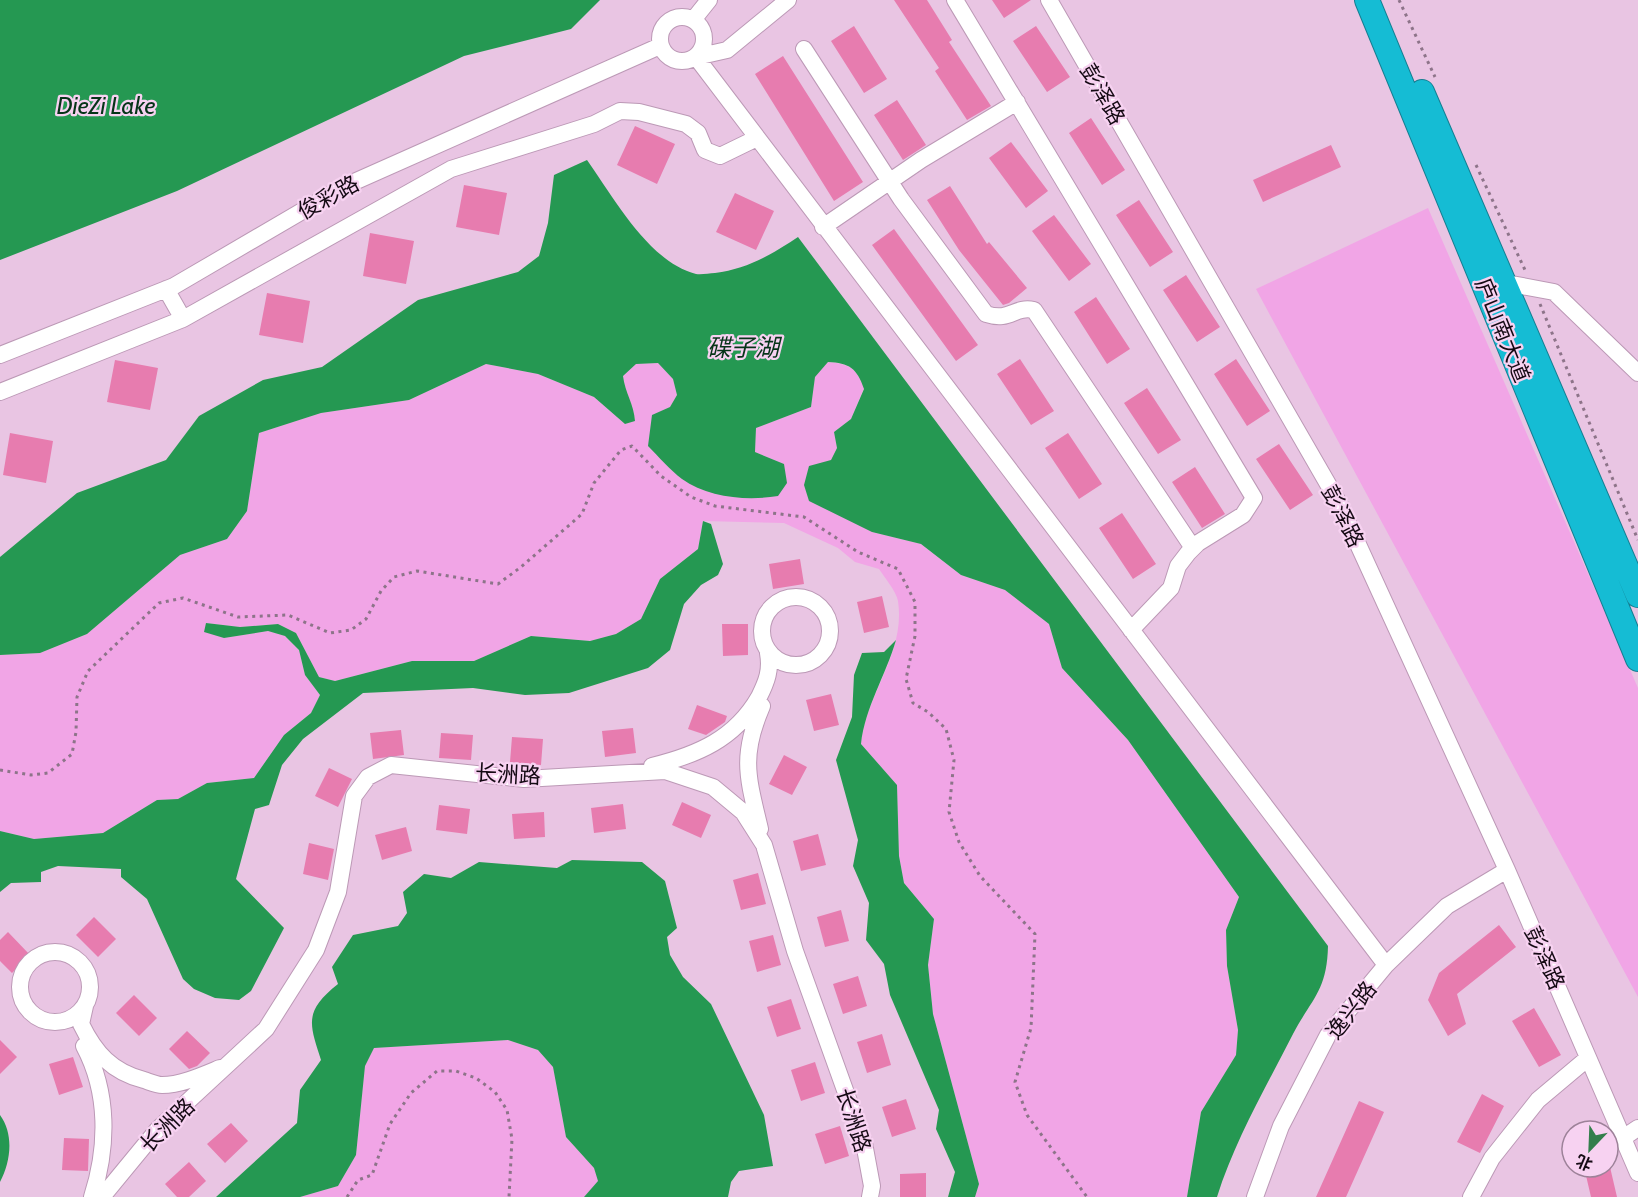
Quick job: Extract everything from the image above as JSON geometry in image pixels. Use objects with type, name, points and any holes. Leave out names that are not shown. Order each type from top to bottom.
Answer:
[{"type":"highway","name":"庐山南大道","points":[[1367,0],[1638,659]]},
{"type":"highway","name":"庐山南大道","points":[[1382,0],[1506,283],[1638,595]]},
{"type":"street","points":[[693,20],[709,0]]},
{"type":"street","points":[[696,57],[727,50],[788,0]]},
{"type":"street","points":[[955,0],[1254,498],[1243,515],[1193,548],[1178,566],[1171,588],[1131,630]]},
{"type":"street","name":"彭泽路","points":[[1049,0],[1340,505],[1507,870],[1638,1173]]},
{"type":"street","points":[[678,17],[693,20],[703,31],[701,52],[690,61],[675,61],[669,58],[660,46],[659,38],[665,24],[678,17]]},
{"type":"street","name":"俊彩路","points":[[0,355],[166,289],[345,186],[660,46]]},
{"type":"street","points":[[804,49],[889,182],[986,314],[1000,318],[1025,308],[1034,310],[1193,548]]},
{"type":"street","points":[[696,57],[1386,965]]},
{"type":"street","points":[[823,227],[889,182],[1017,102]]},
{"type":"street","points":[[0,392],[183,319],[451,169],[594,124],[620,111],[639,112],[686,124],[698,133],[705,150],[720,156],[757,138]]},
{"type":"street","points":[[1506,283],[1554,292],[1638,373]]},
{"type":"street","points":[[166,289],[183,319]]},
{"type":"street","points":[[625,773],[681,759],[713,745],[736,728],[752,710],[771,669],[761,632],[763,620],[772,605],[789,597],[806,598],[820,606],[828,620],[829,642],[820,656],[811,663],[795,665],[784,664],[768,653]]},
{"type":"street","points":[[764,845],[747,772],[747,749],[753,727],[771,686],[783,672],[795,665]]},
{"type":"street","name":"长洲路","points":[[102,1197],[158,1130],[266,1029],[316,951],[338,892],[354,796],[368,777],[391,765],[524,779],[665,771],[713,787],[743,812],[764,845],[795,951],[864,1143],[872,1186],[870,1197]]},
{"type":"street","name":"逸兴路","points":[[1255,1197],[1281,1126],[1328,1035],[1386,965],[1447,906],[1507,870]]},
{"type":"street","points":[[85,1006],[77,1015],[65,1021],[45,1021],[30,1012],[23,1003],[20,991],[21,978],[34,958],[46,953],[63,953],[81,963],[91,987],[81,1024],[90,1042],[106,1063],[128,1076],[162,1085],[196,1077],[232,1063]]},
{"type":"street","points":[[65,1021],[79,1037],[92,1061],[103,1104],[103,1150],[92,1197]]},
{"type":"street","points":[[1471,1197],[1492,1158],[1538,1100],[1588,1058]]},
{"type":"street","points":[[1623,1138],[1638,1128]]},
{"type":"path","points":[[0,770],[31,775],[48,774],[72,754],[76,732],[77,697],[88,671],[159,603],[183,598],[238,617],[288,615],[330,633],[351,630],[366,619],[381,591],[394,577],[417,570],[498,584],[582,514],[594,483],[621,450],[632,446],[661,476],[692,497],[726,507],[804,517],[858,552],[898,569],[915,602],[915,636],[906,679],[914,703],[928,712],[946,729],[954,760],[949,812],[959,842],[980,876],[1035,934],[1031,1028],[1015,1082],[1027,1115],[1087,1197]]},
{"type":"path","points":[[347,1197],[358,1180],[372,1174],[390,1124],[411,1093],[437,1071],[456,1071],[476,1078],[495,1092],[507,1110],[512,1139],[509,1197]]},
{"type":"shaded area","points":[[1428,208],[1638,688],[1638,997],[1256,289]]},
{"type":"shaded area","points":[[828,362],[851,368],[864,388],[851,419],[834,432],[837,448],[831,460],[872,532],[921,544],[961,575],[1005,590],[1049,624],[1062,668],[1128,740],[1239,897],[1226,930],[1227,966],[1238,1030],[1236,1055],[1201,1112],[1187,1197],[975,1197],[979,1184],[933,1014],[928,965],[934,919],[904,883],[899,856],[897,785],[861,744],[864,726],[896,638],[899,620],[897,597],[879,569],[855,562],[838,548],[784,523],[703,521],[698,549],[660,579],[641,619],[616,634],[590,641],[531,636],[474,661],[412,661],[335,681],[319,677],[296,633],[278,624],[240,627],[206,623],[224,638],[268,631],[285,636],[299,650],[305,675],[320,695],[311,713],[284,735],[254,778],[207,783],[178,799],[157,800],[103,833],[34,839],[0,831],[0,655],[40,653],[87,634],[180,555],[227,539],[247,511],[259,433],[321,413],[409,400],[486,364],[538,374],[594,397],[625,424],[635,420],[623,376],[636,364],[658,363],[673,379],[677,395],[670,407],[652,416],[784,464],[755,452],[756,428],[811,407],[815,376]]},
{"type":"shaded area","points":[[508,1040],[538,1050],[553,1067],[566,1137],[594,1168],[599,1181],[584,1197],[300,1197],[338,1186],[356,1155],[365,1065],[374,1048]]},
{"type":"water","name":"DieZi Lake","points":[[0,0],[600,0],[571,29],[464,56],[177,191],[0,260]]},
{"type":"water","name":"碟子湖","points":[[587,160],[621,210],[648,243],[679,267],[696,274],[727,271],[748,265],[798,237],[1328,946],[1325,974],[1321,984],[1252,1114],[1217,1197],[1187,1197],[1201,1112],[1236,1055],[1238,1030],[1227,966],[1226,930],[1239,897],[1128,740],[1062,668],[1049,624],[1005,590],[961,575],[921,544],[872,532],[809,501],[804,485],[809,466],[831,460],[837,448],[834,432],[851,419],[864,389],[855,371],[847,365],[828,362],[815,377],[811,407],[756,428],[755,452],[784,464],[787,483],[778,496],[728,497],[704,490],[682,479],[648,446],[652,415],[670,407],[677,395],[673,379],[658,363],[636,364],[623,376],[635,421],[625,424],[594,397],[538,374],[486,364],[409,400],[321,413],[259,433],[247,511],[227,539],[180,555],[87,634],[40,653],[0,655],[0,557],[77,493],[166,460],[199,416],[263,380],[322,367],[418,300],[518,272],[539,256],[548,223],[554,175]]},
{"type":"water","points":[[703,521],[711,524],[723,564],[718,575],[701,585],[684,604],[670,650],[648,668],[569,693],[525,695],[473,688],[363,693],[303,739],[282,765],[269,805],[255,809],[236,879],[284,928],[251,991],[239,1000],[215,998],[194,989],[183,979],[147,899],[121,877],[121,869],[58,866],[41,872],[41,882],[11,883],[0,892],[0,831],[34,839],[103,833],[157,800],[178,799],[207,783],[254,778],[284,735],[311,713],[320,695],[305,675],[299,650],[285,636],[268,631],[224,638],[204,632],[206,623],[240,627],[278,624],[296,633],[319,677],[335,681],[412,661],[474,661],[531,636],[590,641],[616,634],[641,619],[660,579],[698,549]]},
{"type":"water","points":[[896,640],[871,704],[861,744],[897,785],[899,856],[904,883],[934,919],[928,965],[933,1014],[979,1184],[975,1197],[948,1197],[955,1172],[936,1129],[939,1110],[890,995],[884,964],[866,940],[869,903],[853,866],[858,840],[836,760],[852,717],[854,675],[862,653],[884,652]]},
{"type":"water","points":[[572,860],[642,862],[665,881],[677,928],[667,937],[670,955],[683,977],[711,1004],[764,1115],[773,1166],[739,1171],[731,1182],[728,1197],[584,1197],[598,1181],[594,1168],[566,1137],[553,1067],[538,1050],[508,1040],[374,1048],[365,1066],[356,1155],[338,1186],[300,1197],[216,1197],[297,1123],[300,1090],[321,1060],[312,1027],[312,1018],[319,1002],[338,984],[332,967],[353,935],[398,926],[407,913],[403,892],[424,874],[451,878],[479,862],[557,868]]},
{"type":"water","points":[[0,1115],[9,1139],[9,1157],[0,1182]]},
{"type":"building","points":[[894,0],[927,0],[952,40],[949,42],[991,106],[967,120],[935,71],[939,68]]},
{"type":"building","points":[[992,0],[1031,0],[1004,18]]},
{"type":"building","points":[[854,26],[887,79],[864,93],[831,41]]},
{"type":"building","points":[[1036,26],[1070,77],[1047,92],[1013,41]]},
{"type":"building","points":[[783,56],[863,182],[834,201],[755,74]]},
{"type":"building","points":[[897,100],[926,145],[903,160],[874,115]]},
{"type":"building","points":[[1091,118],[1125,170],[1102,185],[1069,133]]},
{"type":"building","points":[[635,126],[675,144],[657,184],[617,165]]},
{"type":"building","points":[[1011,142],[1048,191],[1026,208],[989,158]]},
{"type":"building","points":[[1331,145],[1341,167],[1263,202],[1253,180]]},
{"type":"building","points":[[464,185],[507,193],[499,235],[456,227]]},
{"type":"building","points":[[950,186],[987,244],[989,242],[1027,288],[1009,303],[1003,305],[959,250],[927,200]]},
{"type":"building","points":[[735,193],[774,211],[756,250],[716,232]]},
{"type":"building","points":[[1139,200],[1173,252],[1150,267],[1116,215]]},
{"type":"building","points":[[1054,215],[1091,264],[1069,281],[1032,231]]},
{"type":"building","points":[[894,229],[978,345],[956,361],[872,245]]},
{"type":"building","points":[[370,233],[414,241],[406,284],[363,276]]},
{"type":"building","points":[[1186,275],[1220,327],[1197,342],[1163,290]]},
{"type":"building","points":[[267,293],[310,301],[303,343],[259,335]]},
{"type":"building","points":[[1096,297],[1130,349],[1107,364],[1074,312]]},
{"type":"building","points":[[1020,359],[1054,411],[1031,425],[997,374]]},
{"type":"building","points":[[1236,359],[1270,411],[1247,426],[1214,374]]},
{"type":"building","points":[[115,360],[158,368],[150,410],[107,402]]},
{"type":"building","points":[[1147,388],[1181,440],[1158,454],[1124,403]]},
{"type":"building","points":[[10,433],[53,441],[46,483],[3,475]]},
{"type":"building","points":[[1068,433],[1102,484],[1079,499],[1045,448]]},
{"type":"building","points":[[1279,444],[1313,495],[1290,510],[1256,459]]},
{"type":"building","points":[[1195,467],[1225,514],[1202,528],[1172,482]]},
{"type":"building","points":[[1122,513],[1156,564],[1133,579],[1099,528]]},
{"type":"building","points":[[800,559],[804,584],[773,589],[769,564]]},
{"type":"building","points":[[882,596],[889,627],[864,633],[857,602]]},
{"type":"building","points":[[722,624],[748,624],[748,655],[723,656]]},
{"type":"building","points":[[831,694],[839,725],[814,731],[806,700]]},
{"type":"building","points":[[697,705],[727,716],[725,722],[706,735],[688,729]]},
{"type":"building","points":[[633,728],[636,753],[605,757],[602,731]]},
{"type":"building","points":[[401,730],[404,755],[373,759],[370,733]]},
{"type":"building","points":[[441,733],[473,735],[471,760],[439,758]]},
{"type":"building","points":[[512,737],[543,739],[541,765],[510,762]]},
{"type":"building","points":[[784,755],[807,767],[792,795],[769,784]]},
{"type":"building","points":[[329,768],[352,779],[338,807],[315,796]]},
{"type":"building","points":[[682,802],[711,815],[701,838],[672,825]]},
{"type":"building","points":[[623,804],[626,829],[594,833],[591,808]]},
{"type":"building","points":[[439,805],[470,809],[467,834],[436,830]]},
{"type":"building","points":[[544,812],[545,837],[514,839],[512,814]]},
{"type":"building","points":[[406,827],[412,851],[382,860],[375,835]]},
{"type":"building","points":[[818,834],[826,865],[801,871],[793,841]]},
{"type":"building","points":[[309,843],[334,849],[328,880],[303,874]]},
{"type":"building","points":[[758,873],[766,904],[741,910],[733,880]]},
{"type":"building","points":[[841,910],[849,941],[825,947],[817,917]]},
{"type":"building","points":[[94,917],[116,939],[98,957],[76,935]]},
{"type":"building","points":[[1499,925],[1516,947],[1457,994],[1466,1024],[1448,1036],[1428,1000],[1439,973]]},
{"type":"building","points":[[8,932],[30,955],[12,973],[0,961],[0,940]]},
{"type":"building","points":[[773,935],[781,965],[757,972],[749,941]]},
{"type":"building","points":[[858,976],[867,1006],[843,1014],[833,984]]},
{"type":"building","points":[[134,995],[157,1018],[139,1036],[116,1013]]},
{"type":"building","points":[[791,999],[801,1029],[777,1037],[767,1007]]},
{"type":"building","points":[[1534,1008],[1561,1055],[1539,1067],[1512,1021]]},
{"type":"building","points":[[187,1031],[210,1053],[197,1066],[189,1069],[169,1049]]},
{"type":"building","points":[[882,1034],[891,1065],[867,1073],[857,1042]]},
{"type":"building","points":[[0,1040],[17,1057],[0,1074]]},
{"type":"building","points":[[73,1057],[83,1087],[59,1095],[49,1064]]},
{"type":"building","points":[[815,1062],[825,1093],[801,1101],[791,1070]]},
{"type":"building","points":[[1482,1094],[1504,1106],[1480,1153],[1457,1142]]},
{"type":"building","points":[[906,1099],[916,1129],[892,1137],[882,1107]]},
{"type":"building","points":[[1359,1101],[1384,1112],[1346,1197],[1316,1197]]},
{"type":"building","points":[[231,1123],[248,1141],[225,1163],[207,1144]]},
{"type":"building","points":[[840,1126],[849,1156],[825,1164],[815,1134]]},
{"type":"building","points":[[64,1138],[89,1139],[88,1171],[62,1170]]},
{"type":"building","points":[[189,1162],[206,1181],[189,1197],[177,1197],[165,1184]]},
{"type":"building","points":[[926,1173],[926,1197],[900,1197],[900,1174]]},
{"type":"building","points":[[1587,1179],[1613,1179],[1617,1197],[1591,1197]]}]
